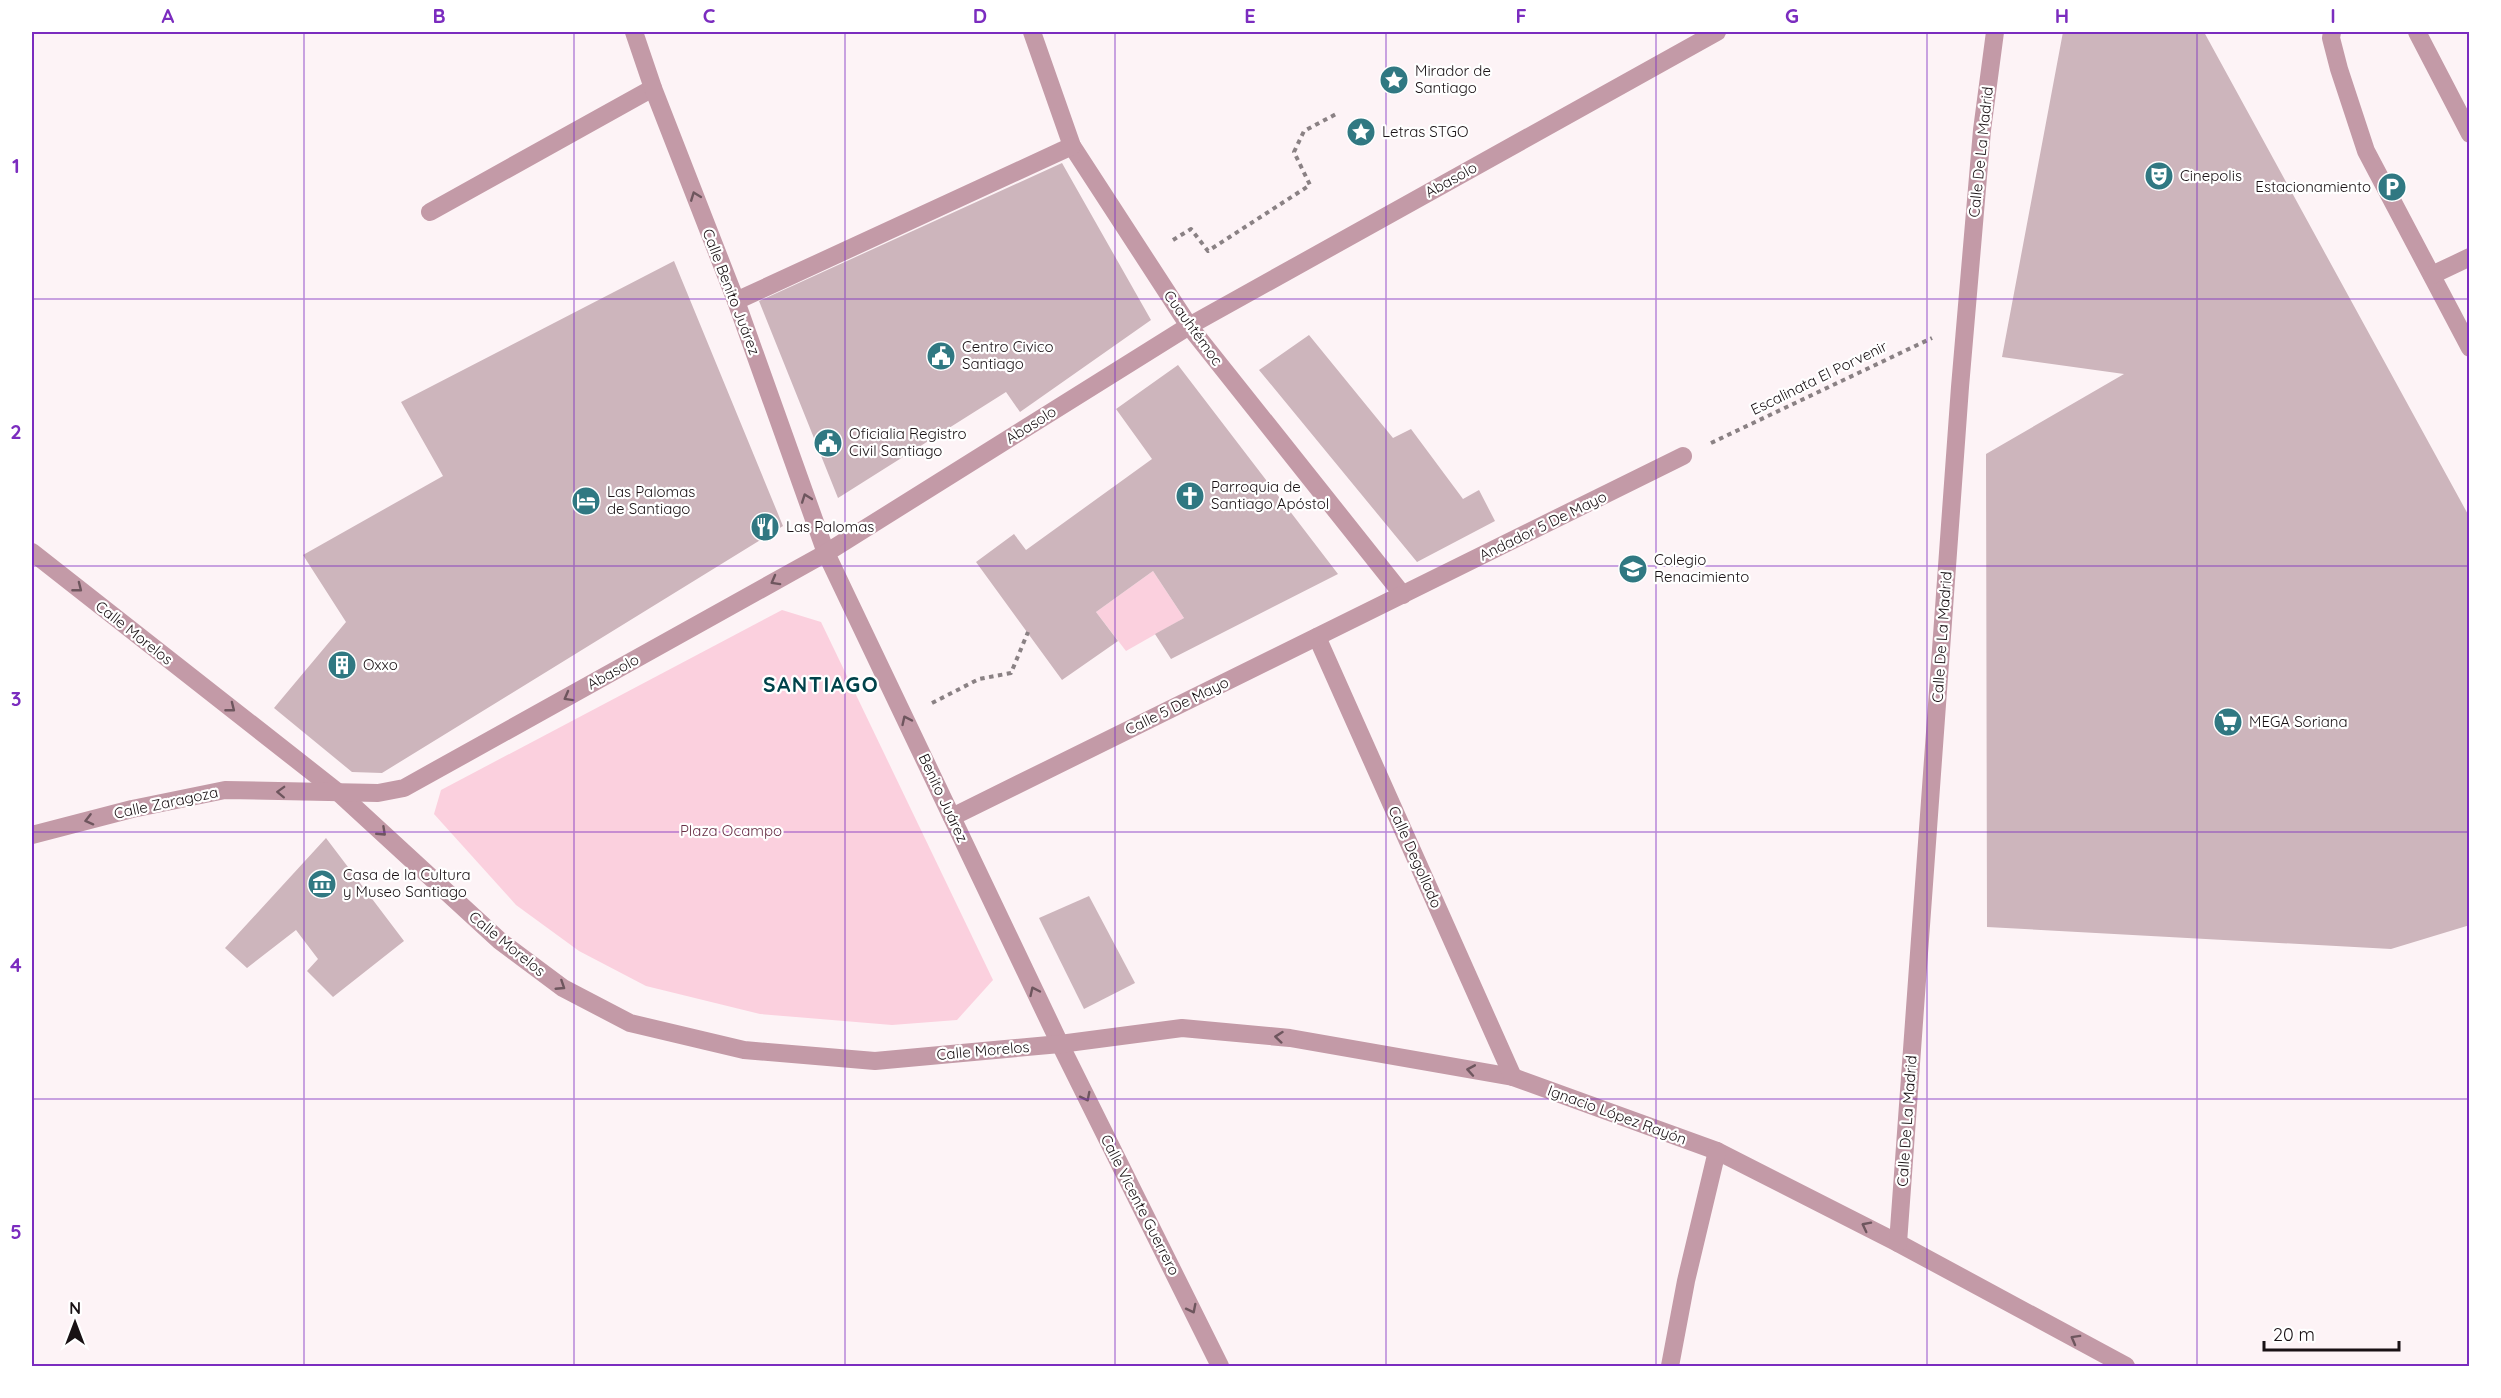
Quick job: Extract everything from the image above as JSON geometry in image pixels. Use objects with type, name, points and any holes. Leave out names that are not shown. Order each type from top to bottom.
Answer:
[{"type":"street","name":"Calle Benito Juárez","points":[[634,32],[653,88],[736,301],[826,553]]},
{"type":"street","name":"Cuauhtémoc","points":[[1032,32],[1072,146],[1189,326],[1403,595]]},
{"type":"street","name":"Abasolo","points":[[339,793],[378,793],[404,788],[826,553],[1189,326],[1717,32]]},
{"type":"street","name":"Calle De La Madrid","points":[[1898,1243],[1965,322],[1982,129],[1995,32]]},
{"type":"street","points":[[2332,32],[2331,38],[2339,69],[2366,151],[2469,348]]},
{"type":"street","points":[[2417,32],[2469,134]]},
{"type":"street","points":[[430,212],[653,88]]},
{"type":"street","points":[[736,301],[1072,146]]},
{"type":"street","points":[[2432,275],[2469,257]]},
{"type":"street","name":"Andador 5 De Mayo","points":[[1403,595],[1683,456]]},
{"type":"street","name":"Calle Morelos","points":[[32,552],[339,793],[500,941],[563,988],[630,1023],[744,1050],[875,1061],[1060,1044]]},
{"type":"street","name":"Benito Juárez","points":[[826,553],[1060,1044]]},
{"type":"street","name":"Calle 5 De Mayo","points":[[952,817],[1403,595]]},
{"type":"street","name":"Calle Degollado","points":[[1317,637],[1513,1077]]},
{"type":"street","name":"Calle Zaragoza","points":[[32,835],[132,809],[225,790],[339,793]]},
{"type":"street","name":"Ignacio López Rayón","points":[[1060,1044],[1182,1028],[1290,1038],[1513,1077],[1717,1151],[1898,1243],[2126,1366]]},
{"type":"street","name":"Calle Vicente Guerrero","points":[[1060,1044],[1220,1366]]},
{"type":"street","points":[[1670,1366],[1686,1281],[1717,1151]]},
{"type":"path","points":[[1145,258],[1191,229],[1208,250],[1310,185],[1294,152],[1304,131],[1338,113]]},
{"type":"path","name":"Escalinata El Porvenir","points":[[1683,456],[1965,322]]},
{"type":"path","points":[[905,717],[979,679],[1011,673],[1028,632]]},
{"type":"green space","points":[[1153,571],[1184,618],[1126,651],[1096,612]]},
{"type":"green space","name":"Plaza Ocampo","points":[[782,610],[821,622],[993,980],[957,1020],[892,1025],[760,1014],[646,986],[579,951],[516,905],[434,814],[441,790]]},
{"type":"building","name":"MEGA Soriana","points":[[2063,32],[2204,32],[2470,518],[2470,925],[2391,949],[1987,927],[1986,454],[2124,374],[2002,357]]},
{"type":"building","name":"Centro Civico Santiago","points":[[1062,163],[1151,320],[1020,412],[1006,392],[838,498],[759,301]]},
{"type":"building","name":"Las Palomas de Santiago","points":[[674,261],[783,526],[382,773],[352,772],[274,708],[346,622],[303,555],[443,476],[401,402]]},
{"type":"building","points":[[1309,335],[1393,438],[1411,429],[1463,499],[1479,490],[1495,521],[1417,562],[1259,370]]},
{"type":"building","name":"Parroquia de Santiago Apóstol","points":[[1178,365],[1338,574],[1171,659],[1155,634],[1184,618],[1153,571],[1096,612],[1118,641],[1062,680],[976,562],[1014,534],[1026,550],[1152,459],[1116,409]]},
{"type":"building","name":"Casa de la Cultura y Museo Santiago","points":[[326,838],[404,941],[333,997],[307,971],[318,959],[296,930],[247,968],[225,948]]},
{"type":"building","points":[[1089,896],[1135,983],[1084,1009],[1039,918]]},
{"type":"place","name":"Mirador de Santiago","points":[[1394,80]]},
{"type":"place","name":"Letras STGO","points":[[1361,132]]},
{"type":"place","name":"Cinepolis","points":[[2159,176]]},
{"type":"place","name":"Estacionamiento","points":[[2392,187]]},
{"type":"place","name":"Centro Civico Santiago","points":[[941,356]]},
{"type":"place","name":"Oficialia Registro Civil Santiago","points":[[828,443]]},
{"type":"place","name":"Parroquia de Santiago Apóstol","points":[[1190,496]]},
{"type":"place","name":"Las Palomas de Santiago","points":[[586,501]]},
{"type":"place","name":"Las Palomas","points":[[765,527]]},
{"type":"place","name":"Colegio Renacimiento","points":[[1633,569]]},
{"type":"place","name":"Oxxo","points":[[342,665]]},
{"type":"place","name":"MEGA Soriana","points":[[2228,722]]},
{"type":"place","name":"Casa de la Cultura y Museo Santiago","points":[[322,884]]},
{"type":"district","name":"SANTIAGO","points":[[821,685]]}]
